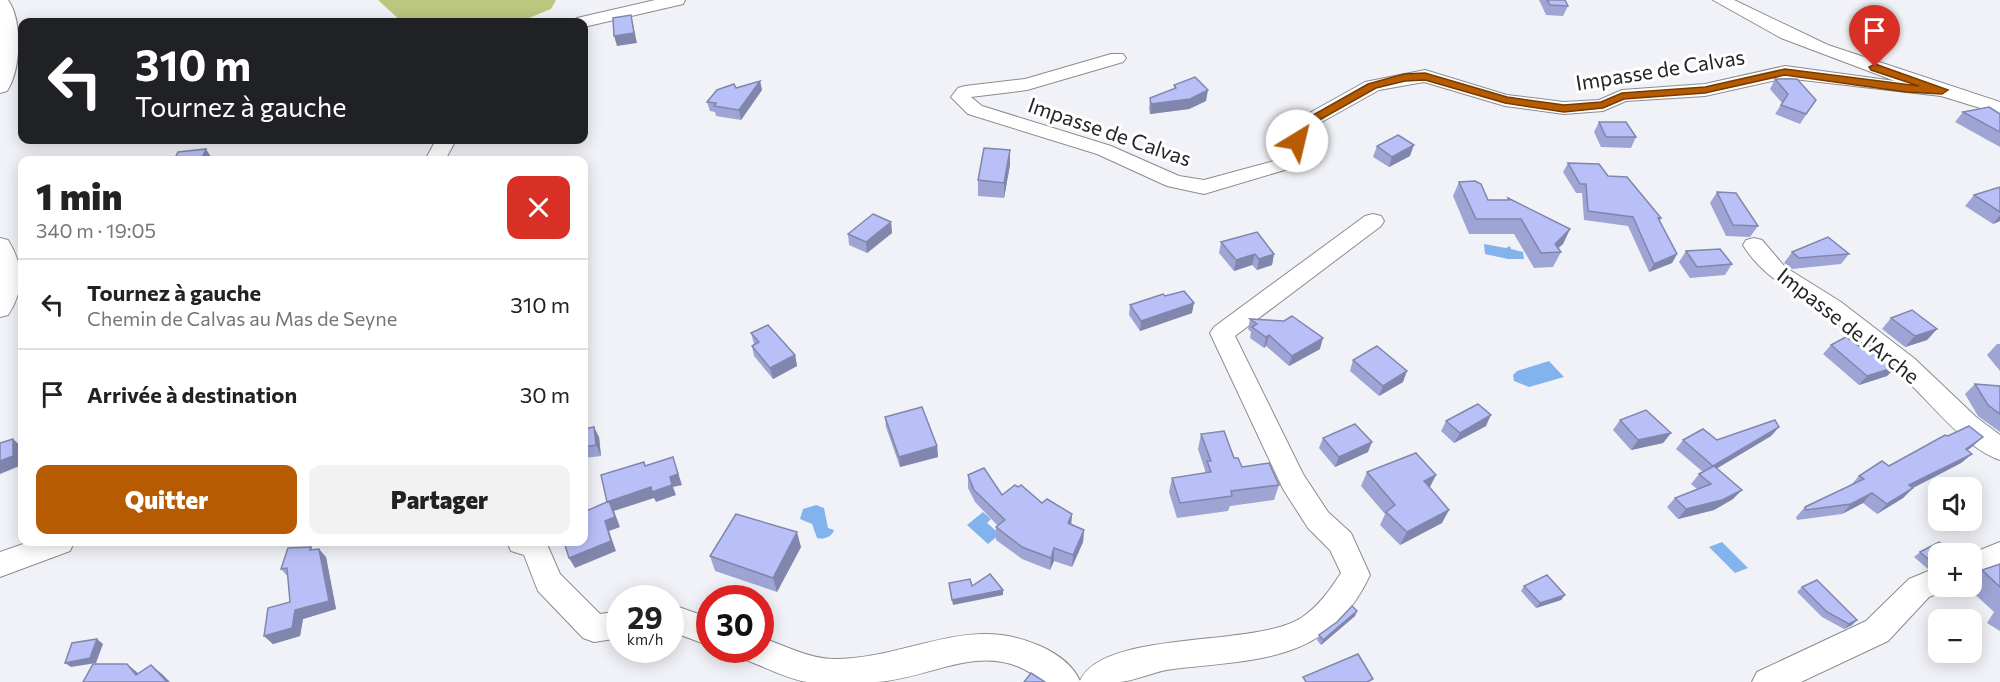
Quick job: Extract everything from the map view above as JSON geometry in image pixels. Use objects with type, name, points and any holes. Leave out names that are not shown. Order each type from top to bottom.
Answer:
[{"type":"street","points":[[0,0],[11,26],[7,42],[7,76],[0,87]]},
{"type":"street","points":[[588,21],[678,0]]},
{"type":"street","points":[[1721,0],[1750,17],[1816,48],[2000,108]]},
{"type":"street","name":"Impasse de Calvas","points":[[1117,58],[1027,84],[965,92],[960,97],[975,110],[1104,150],[1174,181],[1204,187],[1281,165],[1297,141],[1302,125],[1372,86],[1404,78],[1425,76],[1505,100],[1564,108],[1603,105],[1622,96],[1705,90],[1785,72],[1906,88],[1942,90]]},
{"type":"street","points":[[1095,682],[1119,669],[1159,656],[1270,646],[1294,637],[1316,624],[1338,603],[1351,585],[1356,574],[1341,542],[1318,520],[1293,481],[1222,333],[1373,220]]},
{"type":"street","points":[[0,245],[11,269],[12,285],[0,309]]},
{"type":"street","name":"Impasse de l'Arche","points":[[1754,245],[1777,272],[1833,309],[1906,365],[1967,424],[2000,450]]},
{"type":"street","points":[[0,565],[50,546]]},
{"type":"street","points":[[530,546],[535,548],[548,582],[594,628],[606,626]]},
{"type":"street","points":[[1982,561],[2000,554]]},
{"type":"street","points":[[1768,682],[1877,631],[1919,588],[1928,584]]},
{"type":"street","points":[[774,656],[832,673],[875,669],[966,646],[997,648],[1020,652],[1042,663],[1065,682]]},
{"type":"green space","points":[[378,0],[556,0],[551,9],[529,18],[398,18]]},
{"type":"water","points":[[1484,244],[1506,248],[1510,246],[1511,249],[1523,252],[1524,259],[1508,259],[1485,254]]},
{"type":"water","points":[[1549,361],[1564,377],[1529,387],[1514,381],[1513,375],[1517,371]]},
{"type":"water","points":[[816,505],[824,508],[828,528],[834,530],[829,536],[819,539],[812,524],[800,519],[803,509]]},
{"type":"water","points":[[983,512],[991,519],[987,523],[1000,534],[988,544],[967,525]]},
{"type":"water","points":[[1722,542],[1748,568],[1735,573],[1709,547]]},
{"type":"building","points":[[1547,0],[1565,0],[1568,6],[1550,5]]},
{"type":"building","points":[[631,15],[634,33],[614,36],[613,18]]},
{"type":"building","points":[[1195,77],[1208,90],[1190,99],[1151,104],[1150,98],[1176,88],[1174,85]]},
{"type":"building","points":[[1775,79],[1797,79],[1816,100],[1806,114],[1781,105],[1788,94]]},
{"type":"building","points":[[760,81],[739,110],[714,106],[716,103],[707,102],[717,90],[734,84],[736,88]]},
{"type":"building","points":[[1989,107],[2000,114],[2000,132],[1963,112]]},
{"type":"building","points":[[1599,122],[1626,122],[1636,137],[1606,137]]},
{"type":"building","points":[[1398,135],[1414,145],[1392,157],[1377,146]]},
{"type":"building","points":[[984,148],[1010,150],[1004,183],[978,180]]},
{"type":"building","points":[[206,149],[203,156],[176,156],[178,152]]},
{"type":"building","points":[[1568,163],[1599,164],[1608,176],[1627,177],[1661,218],[1658,218],[1677,254],[1654,264],[1633,217],[1588,211],[1586,184],[1580,184]]},
{"type":"building","points":[[1475,181],[1481,184],[1488,200],[1509,200],[1508,198],[1570,229],[1555,244],[1561,252],[1541,253],[1521,219],[1476,219],[1459,182]]},
{"type":"building","points":[[2000,187],[2000,212],[1974,195]]},
{"type":"building","points":[[1717,192],[1736,193],[1758,226],[1733,225]]},
{"type":"building","points":[[873,214],[891,222],[866,242],[848,234]]},
{"type":"building","points":[[1257,232],[1274,254],[1259,259],[1255,254],[1236,260],[1221,242]]},
{"type":"building","points":[[1828,237],[1849,254],[1799,258],[1792,252]]},
{"type":"building","points":[[1720,249],[1732,264],[1697,267],[1686,251]]},
{"type":"building","points":[[1184,291],[1194,303],[1141,321],[1130,305],[1163,294],[1165,296]]},
{"type":"building","points":[[1912,310],[1937,329],[1915,336],[1891,318]]},
{"type":"building","points":[[1292,316],[1323,338],[1292,356],[1269,335],[1266,337],[1252,327],[1257,324],[1250,319],[1284,321]]},
{"type":"building","points":[[768,325],[795,355],[770,368],[752,346],[759,342],[751,333]]},
{"type":"building","points":[[1846,337],[1863,349],[1868,344],[1896,367],[1867,376],[1831,345]]},
{"type":"building","points":[[1377,346],[1407,371],[1383,386],[1353,360]]},
{"type":"building","points":[[1975,384],[2000,386],[2000,414],[1988,405]]},
{"type":"building","points":[[1478,404],[1491,415],[1460,433],[1446,421]]},
{"type":"building","points":[[922,407],[937,446],[899,457],[885,417]]},
{"type":"building","points":[[1646,410],[1671,433],[1638,440],[1620,420]]},
{"type":"building","points":[[1775,420],[1779,427],[1713,466],[1683,440],[1703,429],[1717,440]]},
{"type":"building","points":[[1355,424],[1372,442],[1339,457],[1323,438]]},
{"type":"building","points":[[1969,426],[1983,437],[1966,449],[1972,454],[1909,485],[1913,488],[1887,504],[1872,493],[1851,504],[1806,510],[1805,507],[1864,479],[1859,476],[1882,461],[1889,466],[1945,435],[1948,436]]},
{"type":"building","points":[[594,427],[596,445],[588,446],[588,428]]},
{"type":"building","points":[[1224,431],[1234,458],[1238,458],[1242,467],[1269,463],[1279,485],[1231,491],[1232,496],[1180,503],[1172,478],[1211,472],[1207,461],[1211,461],[1201,434]]},
{"type":"building","points":[[13,439],[13,456],[0,461],[0,443]]},
{"type":"building","points":[[1416,453],[1436,475],[1424,481],[1449,510],[1407,532],[1386,512],[1395,505],[1367,472]]},
{"type":"building","points":[[673,457],[678,474],[670,477],[672,485],[652,492],[651,487],[607,502],[601,475],[644,462],[645,466]]},
{"type":"building","points":[[1714,466],[1742,490],[1722,500],[1686,509],[1675,498],[1711,484],[1699,474]]},
{"type":"building","points":[[984,468],[1002,495],[1015,485],[1018,487],[1021,485],[1042,503],[1047,499],[1072,514],[1068,523],[1084,530],[1073,555],[1054,548],[1051,558],[1022,547],[996,527],[1005,520],[974,490],[968,475]]},
{"type":"building","points":[[609,501],[615,517],[605,521],[611,541],[569,558],[565,546],[588,546],[588,510]]},
{"type":"building","points":[[736,514],[797,532],[773,578],[710,556]]},
{"type":"building","points":[[311,547],[310,550],[319,549],[329,601],[295,610],[292,628],[264,636],[268,608],[290,602],[287,568],[281,569],[288,548]]},
{"type":"building","points":[[1928,548],[1928,559],[1920,552]]},
{"type":"building","points":[[2000,564],[2000,587],[1982,570]]},
{"type":"building","points":[[990,574],[1003,590],[952,600],[949,583],[970,579],[972,586]]},
{"type":"building","points":[[1547,575],[1565,595],[1540,603],[1524,586]]},
{"type":"building","points":[[1817,580],[1857,620],[1849,624],[1827,612],[1802,587]]},
{"type":"building","points":[[1352,606],[1357,611],[1323,640],[1319,635],[1337,622]]},
{"type":"building","points":[[97,639],[90,658],[65,663],[72,643]]},
{"type":"building","points":[[1358,654],[1373,679],[1367,682],[1306,682],[1303,677]]},
{"type":"building","points":[[93,664],[127,664],[136,675],[151,665],[167,682],[83,682]]},
{"type":"building","points":[[1031,673],[1045,682],[1024,682]]},
{"type":"route","points":[[1297,141],[1302,125],[1372,86],[1404,78],[1425,76],[1505,100],[1564,108],[1603,105],[1622,96],[1705,90],[1785,72],[1906,88],[1942,90],[1875,67]]}]
